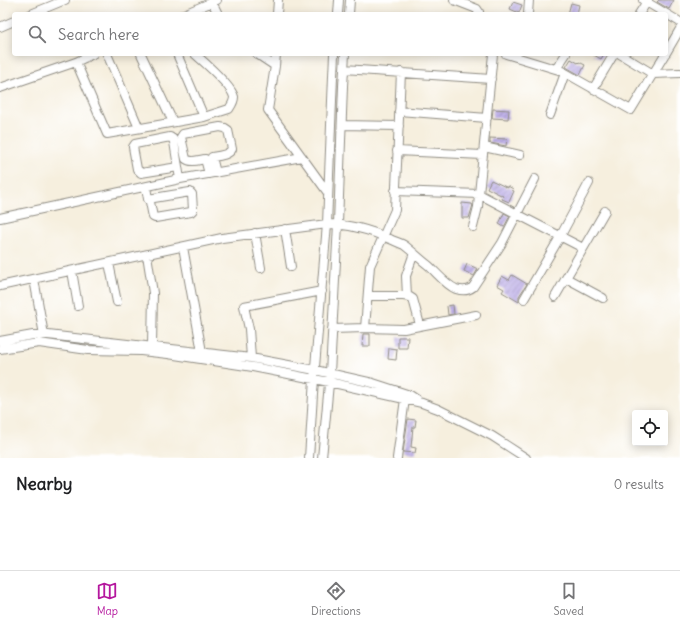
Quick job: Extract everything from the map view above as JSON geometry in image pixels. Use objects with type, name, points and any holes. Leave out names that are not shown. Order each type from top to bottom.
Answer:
[{"type":"street","points":[[36,12],[65,0]]},
{"type":"street","points":[[277,12],[278,0]]},
{"type":"street","points":[[338,12],[339,0]]},
{"type":"street","points":[[349,12],[350,0]]},
{"type":"street","points":[[454,0],[477,9],[479,12]]},
{"type":"street","points":[[528,12],[529,0]]},
{"type":"street","points":[[188,12],[213,1],[217,12]]},
{"type":"street","points":[[640,12],[646,1],[664,12]]},
{"type":"street","points":[[668,15],[680,22]]},
{"type":"street","points":[[0,27],[12,22]]},
{"type":"street","points":[[668,50],[680,30]]},
{"type":"street","points":[[0,88],[76,62],[89,56]]},
{"type":"street","points":[[108,56],[139,128]]},
{"type":"street","points":[[142,56],[173,122]]},
{"type":"street","points":[[178,56],[204,117]]},
{"type":"street","points":[[76,62],[107,134],[204,117],[229,109],[233,103],[234,97],[230,89],[197,56]]},
{"type":"street","points":[[260,56],[275,66]]},
{"type":"street","points":[[276,56],[268,110],[328,193]]},
{"type":"street","points":[[309,458],[327,224],[334,56]]},
{"type":"street","points":[[322,458],[329,377],[346,56]]},
{"type":"street","points":[[473,227],[478,207],[493,56]]},
{"type":"street","points":[[518,56],[565,73],[630,110],[664,56]]},
{"type":"street","points":[[556,70],[565,56]]},
{"type":"street","points":[[593,89],[613,56]]},
{"type":"street","points":[[623,56],[653,74],[680,72]]},
{"type":"street","points":[[344,68],[491,79]]},
{"type":"street","points":[[365,328],[370,266],[394,210],[401,72]]},
{"type":"street","points":[[550,115],[565,73]]},
{"type":"street","points":[[399,111],[487,118]]},
{"type":"street","points":[[342,125],[398,126]]},
{"type":"street","points":[[220,127],[227,129],[232,149],[231,151],[229,153],[209,158],[188,161],[186,159],[181,137],[183,134],[220,127]]},
{"type":"street","points":[[178,167],[141,173],[137,169],[133,147],[134,144],[170,137],[173,139],[178,167],[180,179]]},
{"type":"street","points":[[397,151],[484,151],[520,155]]},
{"type":"street","points":[[0,218],[180,179],[302,157]]},
{"type":"street","points":[[209,158],[213,174]]},
{"type":"street","points":[[0,286],[222,238],[285,229],[338,224],[362,228],[403,245],[451,286],[457,290],[470,290],[502,243],[535,179]]},
{"type":"street","points":[[524,299],[590,183]]},
{"type":"street","points":[[146,187],[148,199],[153,217],[155,218],[191,212],[193,210],[192,194],[190,192],[148,199]]},
{"type":"street","points":[[395,192],[479,194],[583,248]]},
{"type":"street","points":[[555,297],[605,211]]},
{"type":"street","points":[[285,229],[291,268]]},
{"type":"street","points":[[255,233],[261,268]]},
{"type":"street","points":[[183,247],[202,352]]},
{"type":"street","points":[[407,296],[406,276],[414,254]]},
{"type":"street","points":[[147,255],[153,293],[152,346]]},
{"type":"street","points":[[109,263],[117,302]]},
{"type":"street","points":[[72,271],[78,306]]},
{"type":"street","points":[[566,278],[604,298]]},
{"type":"street","points":[[34,279],[44,335]]},
{"type":"street","points":[[251,358],[249,329],[244,306],[322,291]]},
{"type":"street","points":[[368,296],[410,297],[413,299],[420,325]]},
{"type":"street","points":[[319,324],[365,328],[404,329],[476,315]]},
{"type":"street","points":[[0,341],[34,335],[44,335],[152,346],[251,358],[329,377],[373,383],[406,398],[438,409],[492,436],[526,458]]},
{"type":"street","points":[[0,349],[39,343],[88,350],[141,351],[315,374]]},
{"type":"street","points":[[397,458],[406,398]]},
{"type":"building","points":[[659,0],[674,0],[669,9],[657,2]]},
{"type":"building","points":[[513,2],[522,5],[519,12],[510,9]]},
{"type":"building","points":[[571,3],[579,5],[577,12],[569,12]]},
{"type":"building","points":[[596,56],[603,56],[601,59]]},
{"type":"building","points":[[571,59],[585,65],[580,75],[566,67]]},
{"type":"building","points":[[493,109],[509,110],[508,119],[492,118]]},
{"type":"building","points":[[490,138],[507,139],[506,146],[490,143]]},
{"type":"building","points":[[491,180],[513,189],[512,190],[514,191],[509,202],[502,199],[503,196],[487,188]]},
{"type":"building","points":[[462,203],[473,205],[469,218],[462,218]]},
{"type":"building","points":[[504,213],[510,216],[504,227],[499,224]]},
{"type":"building","points":[[467,264],[478,269],[474,276],[464,271]]},
{"type":"building","points":[[512,275],[527,284],[519,296],[519,302],[502,292],[504,289],[497,285],[502,276],[509,280]]},
{"type":"building","points":[[453,305],[454,314],[448,315],[447,306]]},
{"type":"building","points":[[363,334],[370,334],[370,346],[362,346]]},
{"type":"building","points":[[398,337],[408,337],[407,348],[398,348]]},
{"type":"building","points":[[389,348],[397,349],[396,360],[388,359]]},
{"type":"building","points":[[408,419],[416,420],[415,427],[413,427],[411,447],[416,448],[415,453],[403,452]]}]
